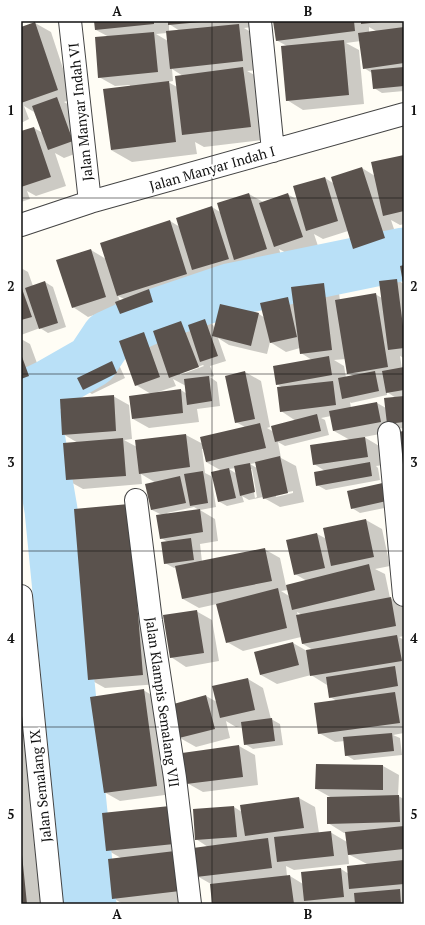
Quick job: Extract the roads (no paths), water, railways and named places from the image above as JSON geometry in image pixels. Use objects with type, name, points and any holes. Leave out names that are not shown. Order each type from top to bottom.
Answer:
[{"type":"street","name":"Jalan Manyar Indah VI","points":[[70,21],[90,202]]},
{"type":"street","points":[[260,21],[273,151]]},
{"type":"street","name":"Jalan Manyar Indah I","points":[[21,225],[90,202],[404,114]]},
{"type":"street","points":[[389,433],[404,596]]},
{"type":"street","name":"Jalan Klampis Semalang VII","points":[[136,500],[190,904]]},
{"type":"street","name":"Jalan Semalang IX","points":[[21,596],[52,904]]},
{"type":"waterway","points":[[21,399],[50,385],[92,361],[108,337],[158,314],[229,290],[404,254]]},
{"type":"waterway","points":[[31,394],[51,510],[90,904]]}]
